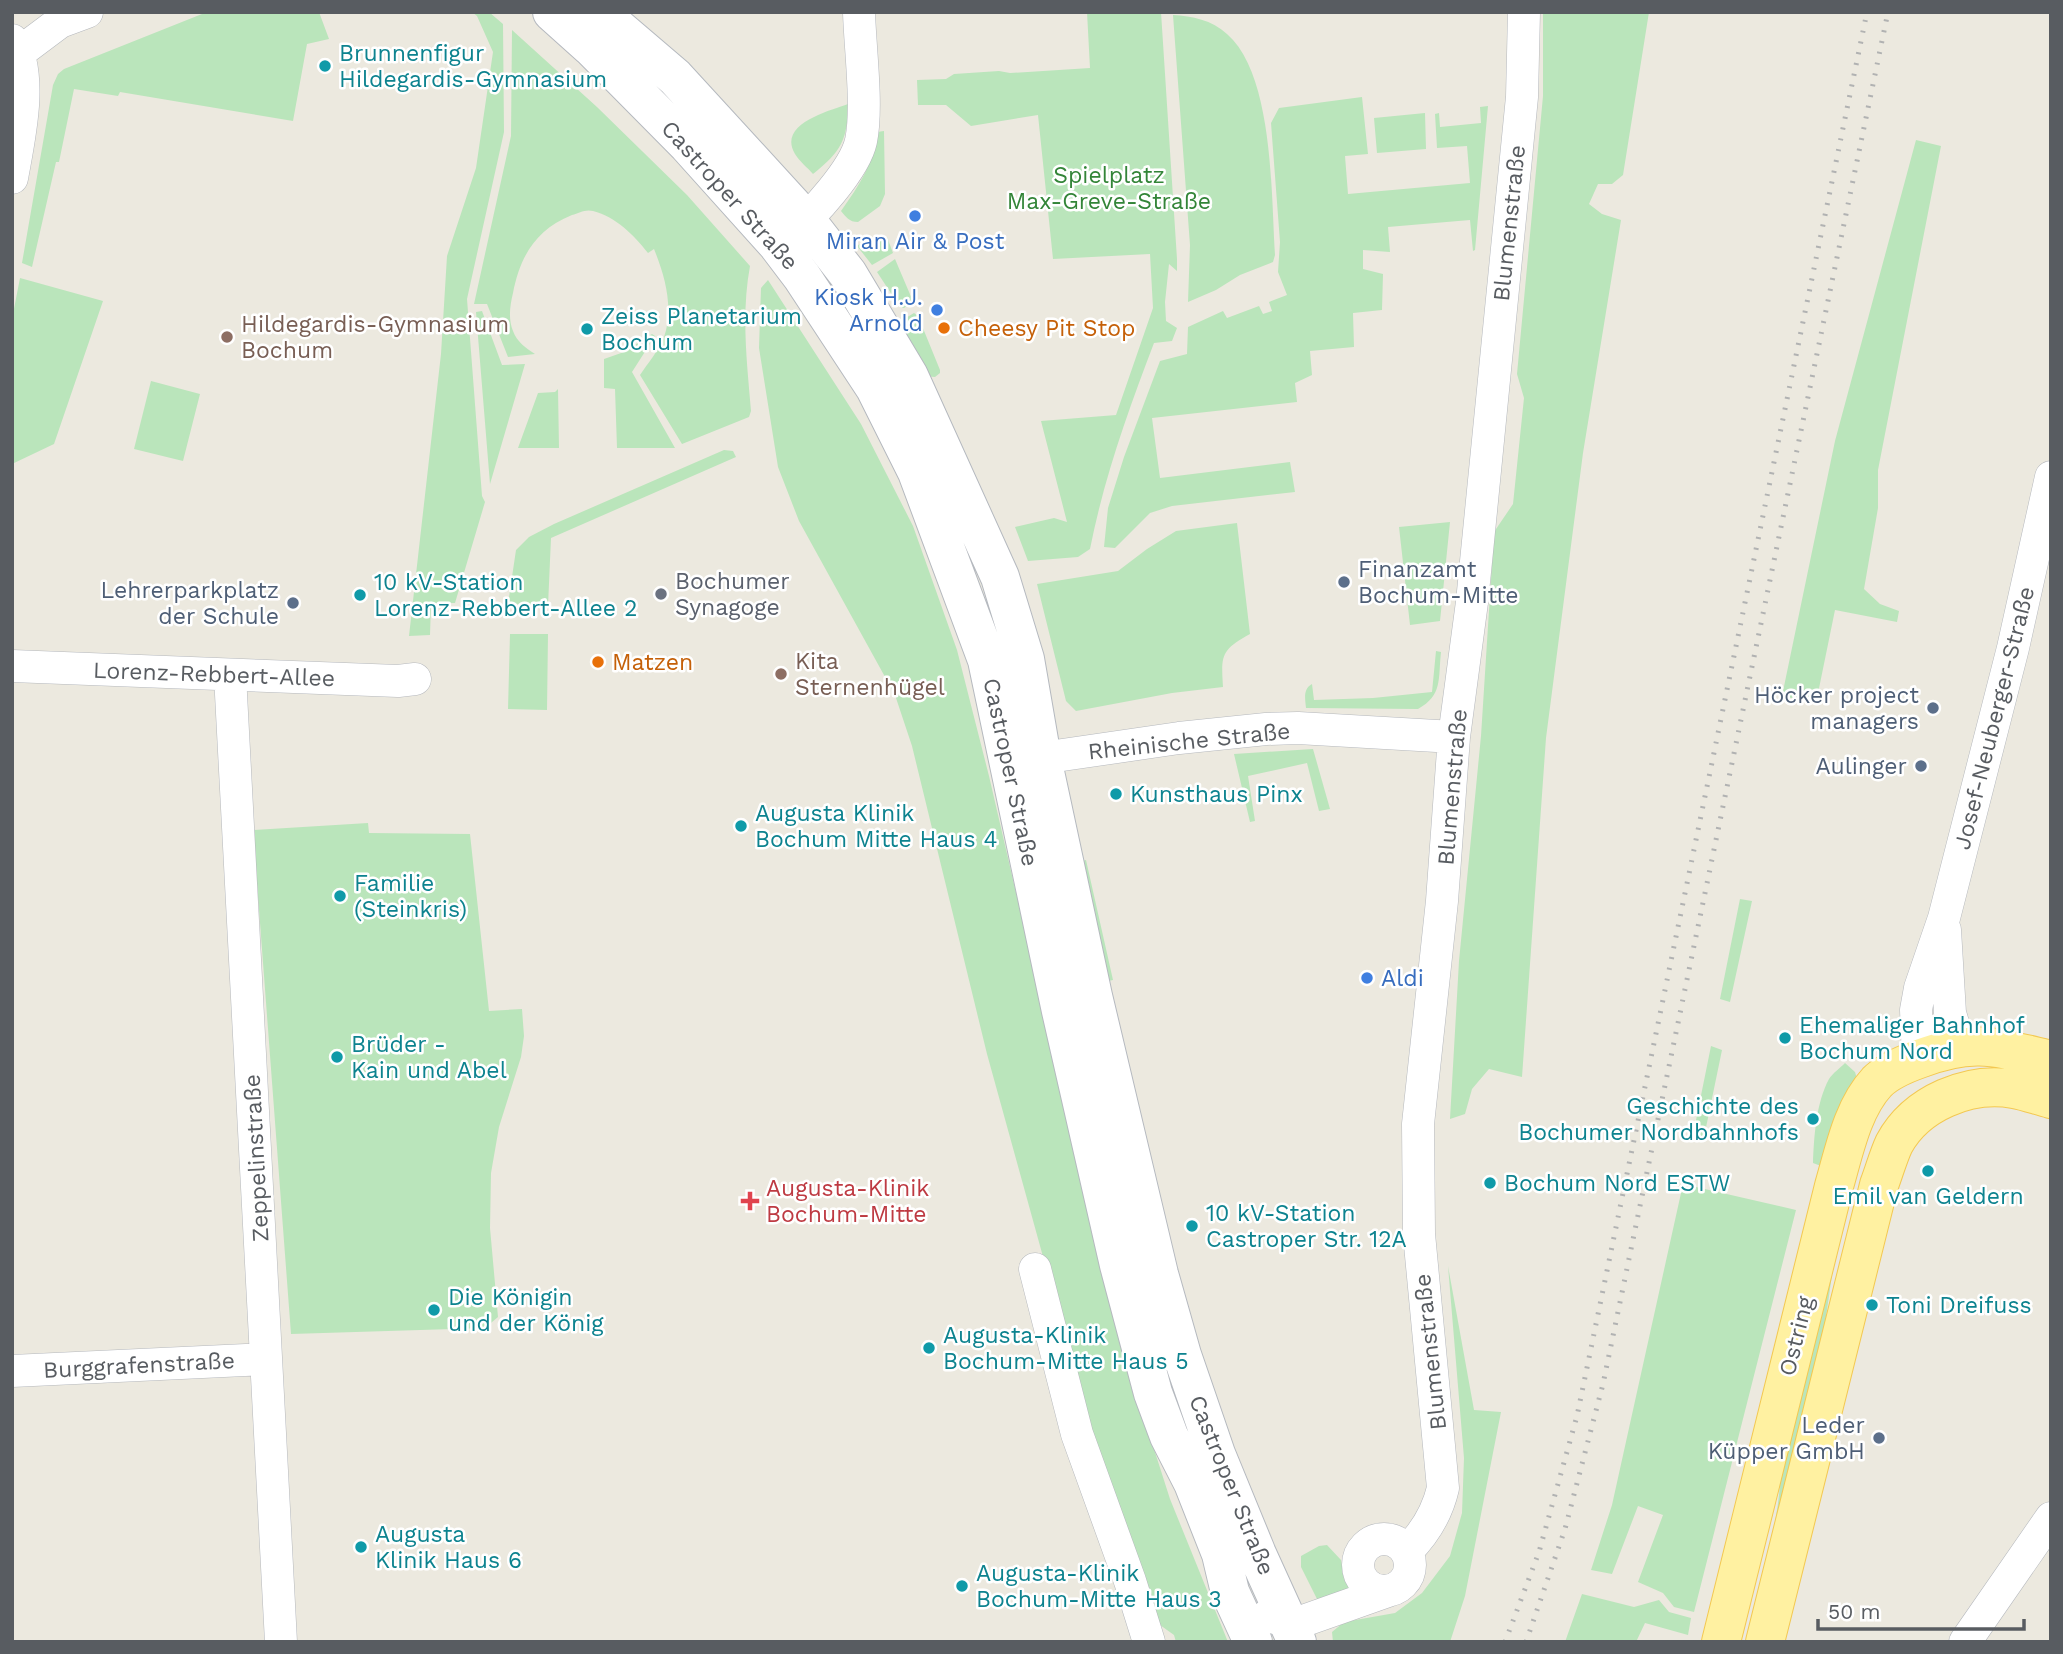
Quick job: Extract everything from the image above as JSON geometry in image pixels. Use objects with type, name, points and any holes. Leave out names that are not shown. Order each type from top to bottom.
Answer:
[{"type":"main road","name":"Castroper Straße","points":[[552,12],[670,126],[777,244],[802,277],[875,388],[918,472],[1025,761],[1182,1355],[1216,1454],[1256,1554],[1293,1632]]},
{"type":"main road","name":"Castroper Straße","points":[[599,12],[675,77],[806,220],[848,274],[909,376],[1000,577],[1025,659],[1025,761],[1109,1225],[1146,1367],[1169,1436],[1193,1483],[1221,1554],[1230,1592],[1253,1642]]},
{"type":"main road","name":"Ostring","points":[[1721,1642],[1848,1138],[1864,1101],[1878,1082],[1899,1067],[1960,1046],[1979,1045],[2051,1060]]},
{"type":"main road","points":[[1949,1097],[1960,1046]]},
{"type":"main road","points":[[1918,1059],[1949,1097]]},
{"type":"main road","name":"Ostring","points":[[1765,1642],[1879,1185],[1894,1144],[1912,1120],[1935,1103],[1970,1090],[2013,1089],[2051,1099]]},
{"type":"street","points":[[777,244],[806,220],[837,182],[856,155],[861,141],[863,101],[859,12]]},
{"type":"street","name":"Blumenstraße","points":[[1406,1551],[1423,1535],[1439,1506],[1443,1488],[1419,1234],[1418,1124],[1442,901],[1454,737],[1472,602],[1521,110],[1524,12]]},
{"type":"street","points":[[12,21],[73,17]]},
{"type":"street","points":[[12,178],[23,98],[15,49],[73,17]]},
{"type":"street","name":"Josef-Neuberger-Straße","points":[[1918,1059],[1916,1010],[1920,988],[1944,918],[2013,648],[2051,477]]},
{"type":"street","name":"Lorenz-Rebbert-Allee","points":[[12,666],[398,681],[415,678]]},
{"type":"street","name":"Zeppelinstraße","points":[[230,675],[281,1642]]},
{"type":"street","name":"Rheinische Straße","points":[[1025,761],[1179,738],[1266,729],[1297,728],[1454,737]]},
{"type":"street","name":"Josef-Neuberger-Straße","points":[[1944,918],[1950,1013],[1960,1046]]},
{"type":"street","points":[[1035,1269],[1077,1434],[1149,1642]]},
{"type":"street","name":"Burggrafenstraße","points":[[12,1371],[266,1359]]},
{"type":"street","points":[[1965,1642],[2051,1518]]},
{"type":"street","points":[[1221,1554],[1253,1607],[1293,1632],[1303,1621],[1397,1588],[1406,1579],[1410,1566],[1406,1551],[1400,1544],[1387,1539],[1375,1540],[1365,1547],[1360,1555],[1359,1573],[1365,1584],[1376,1591],[1388,1591]]},
{"type":"green space","points":[[207,12],[319,12],[329,39],[307,44],[293,121],[120,92],[118,96],[74,89],[59,162],[56,162],[32,267],[22,263],[53,85],[58,74],[64,69]]},
{"type":"green space","points":[[472,12],[489,12],[503,24],[504,132],[467,299],[482,496],[485,502],[455,603],[431,603],[430,635],[409,636],[441,354],[447,256],[476,168],[493,52],[477,16]]},
{"type":"green space","name":"Spielplatz Max-Greve-Straße","points":[[1087,12],[1161,12],[1177,259],[1177,271],[1169,264],[1165,302],[1166,321],[1177,328],[1172,341],[1154,343],[1102,496],[1090,549],[1078,557],[1028,561],[1015,527],[1054,518],[1067,522],[1041,421],[1116,415],[1153,308],[1150,254],[1053,259],[1038,115],[971,126],[946,105],[918,105],[917,80],[946,79],[954,74],[1090,68]]},
{"type":"green space","points":[[1543,12],[1649,12],[1623,175],[1612,184],[1598,184],[1589,204],[1602,214],[1621,220],[1583,453],[1546,738],[1522,1077],[1489,1069],[1472,1089],[1465,1114],[1450,1119],[1459,961],[1481,736],[1494,532],[1513,504],[1524,398],[1517,374],[1543,96]]},
{"type":"green space","points":[[1173,15],[1208,22],[1227,34],[1242,53],[1254,78],[1267,138],[1275,255],[1273,262],[1240,275],[1216,290],[1188,302],[1190,245]]},
{"type":"green space","points":[[512,30],[597,107],[687,195],[750,266],[745,320],[751,411],[749,417],[682,444],[640,375],[659,347],[667,326],[667,292],[658,259],[654,249],[648,253],[624,228],[601,214],[585,211],[559,221],[539,237],[525,256],[516,280],[510,322],[517,338],[535,354],[508,357],[487,304],[474,304],[511,136]]},
{"type":"green space","points":[[1362,97],[1368,154],[1345,156],[1348,194],[1470,183],[1467,146],[1437,148],[1435,114],[1439,113],[1440,127],[1481,123],[1480,107],[1488,106],[1475,250],[1473,251],[1470,220],[1388,227],[1390,252],[1363,250],[1363,269],[1383,274],[1382,310],[1353,313],[1354,347],[1310,351],[1312,375],[1295,383],[1297,402],[1152,418],[1160,478],[1290,462],[1295,492],[1172,506],[1150,513],[1115,548],[1104,547],[1108,508],[1160,361],[1187,354],[1188,327],[1223,311],[1227,318],[1259,306],[1263,314],[1272,311],[1269,302],[1287,295],[1278,272],[1280,242],[1271,123],[1279,108]]},
{"type":"green space","points":[[848,104],[841,144],[830,159],[813,174],[795,154],[791,144],[793,135],[808,120]]},
{"type":"green space","points":[[1425,113],[1426,149],[1377,153],[1374,118]]},
{"type":"green space","points":[[884,131],[885,194],[880,206],[858,222],[852,221],[841,211],[865,174],[877,132]]},
{"type":"green space","points":[[1916,140],[1941,146],[1878,470],[1878,508],[1864,589],[1880,604],[1899,611],[1897,622],[1835,610],[1816,703],[1782,696],[1835,441]]},
{"type":"green space","points":[[887,237],[893,253],[872,265],[857,246],[865,240]]},
{"type":"green space","points":[[895,259],[912,299],[904,308],[900,307],[877,272]]},
{"type":"green space","points":[[20,278],[103,301],[54,444],[12,464],[12,319]]},
{"type":"green space","points":[[768,280],[861,424],[913,526],[957,650],[989,776],[1121,1346],[1170,1499],[1228,1642],[1176,1642],[1174,1635],[1160,1625],[1095,1462],[1050,1282],[987,1054],[912,746],[895,695],[799,521],[778,467],[759,348],[761,288]]},
{"type":"green space","points":[[482,311],[502,365],[525,364],[490,484],[476,312]]},
{"type":"green space","points":[[914,313],[918,316],[940,370],[935,377],[923,376],[894,325]]},
{"type":"green space","points":[[652,334],[655,336],[632,372],[675,448],[617,448],[615,389],[604,388],[604,359],[624,352]]},
{"type":"green space","points":[[151,381],[200,394],[183,461],[134,449]]},
{"type":"green space","points":[[558,389],[559,448],[518,448],[538,393],[555,392]]},
{"type":"green space","points":[[724,450],[733,451],[736,457],[551,538],[548,606],[508,604],[516,550],[529,537]]},
{"type":"green space","points":[[1450,522],[1440,621],[1410,625],[1399,527]]},
{"type":"green space","points":[[1237,523],[1250,634],[1225,654],[1222,667],[1223,687],[1172,693],[1076,711],[1066,701],[1037,584],[1118,571],[1176,531]]},
{"type":"green space","points":[[510,634],[548,634],[547,710],[508,709]]},
{"type":"green space","points":[[1436,651],[1441,652],[1438,685],[1432,698],[1418,709],[1306,708],[1306,691],[1312,684],[1314,700],[1432,692]]},
{"type":"green space","points":[[1313,749],[1330,809],[1319,811],[1307,763],[1248,776],[1255,821],[1250,822],[1234,754]]},
{"type":"green space","points":[[368,823],[369,833],[470,834],[489,1011],[522,1009],[524,1036],[521,1057],[499,1127],[491,1173],[490,1228],[498,1317],[485,1328],[291,1334],[253,830]]},
{"type":"green space","points":[[1086,860],[1113,980],[1103,982],[1077,862]]},
{"type":"green space","points":[[1740,899],[1752,901],[1730,1002],[1720,999]]},
{"type":"green space","points":[[1711,1046],[1722,1050],[1703,1142],[1692,1140]]},
{"type":"green space","points":[[1845,1063],[1855,1072],[1859,1085],[1821,1166],[1813,1163],[1818,1109],[1829,1079]]},
{"type":"green space","points":[[1683,1184],[1796,1210],[1694,1612],[1674,1607],[1663,1593],[1638,1582],[1663,1515],[1638,1506],[1612,1574],[1591,1570],[1612,1505]]},
{"type":"green space","points":[[1448,1266],[1474,1410],[1501,1412],[1465,1596],[1450,1642],[1333,1642],[1332,1632],[1344,1622],[1395,1613],[1422,1593],[1450,1556],[1462,1513],[1464,1458]]},
{"type":"green space","points":[[1833,1268],[1825,1324],[1752,1642],[1746,1642],[1774,1530],[1781,1461]]},
{"type":"green space","points":[[1327,1545],[1341,1560],[1344,1579],[1351,1591],[1320,1605],[1301,1567],[1301,1556],[1319,1546]]},
{"type":"green space","points":[[1582,1594],[1634,1607],[1659,1600],[1669,1612],[1691,1618],[1688,1635],[1645,1623],[1636,1642],[1565,1642]]},
{"type":"railway","points":[[1505,1642],[1539,1552],[1577,1416],[1867,12]]},
{"type":"railway","points":[[1526,1642],[1565,1529],[1603,1384],[1888,12]]},
{"type":"place","name":"Brunnenfigur Hildegardis-Gymnasium","points":[[325,66]]},
{"type":"place","name":"Miran Air & Post","points":[[915,216]]},
{"type":"place","name":"Kiosk H.J. Arnold","points":[[937,310]]},
{"type":"place","name":"Cheesy Pit Stop","points":[[944,328]]},
{"type":"place","name":"Zeiss Planetarium Bochum","points":[[587,329]]},
{"type":"place","name":"Hildegardis-Gymnasium Bochum","points":[[227,337]]},
{"type":"place","name":"Finanzamt Bochum-Mitte","points":[[1344,582]]},
{"type":"place","name":"Bochumer Synagoge","points":[[661,594]]},
{"type":"place","name":"10 kV-Station Lorenz-Rebbert-Allee 2","points":[[360,595]]},
{"type":"place","name":"Lehrerparkplatz der Schule","points":[[293,603]]},
{"type":"place","name":"Matzen","points":[[598,662]]},
{"type":"place","name":"Kita Sternenhügel","points":[[781,674]]},
{"type":"place","name":"Höcker project managers","points":[[1933,708]]},
{"type":"place","name":"Aulinger","points":[[1921,766]]},
{"type":"place","name":"Kunsthaus Pinx","points":[[1116,794]]},
{"type":"place","name":"Augusta Klinik Bochum Mitte Haus 4","points":[[741,826]]},
{"type":"place","name":"Familie (Steinkris)","points":[[340,896]]},
{"type":"place","name":"Aldi","points":[[1367,978]]},
{"type":"place","name":"Ehemaliger Bahnhof Bochum Nord","points":[[1785,1038]]},
{"type":"place","name":"Brüder - Kain und Abel","points":[[337,1057]]},
{"type":"place","name":"Geschichte des Bochumer Nordbahnhofs","points":[[1813,1119]]},
{"type":"place","name":"Emil van Geldern","points":[[1928,1171]]},
{"type":"place","name":"Bochum Nord ESTW","points":[[1490,1183]]},
{"type":"place","name":"Augusta-Klinik Bochum-Mitte","points":[[750,1201]]},
{"type":"place","name":"10 kV-Station Castroper Str. 12A","points":[[1192,1226]]},
{"type":"place","name":"Toni Dreifuss","points":[[1872,1305]]},
{"type":"place","name":"Die Königin und der König","points":[[434,1310]]},
{"type":"place","name":"Augusta-Klinik Bochum-Mitte Haus 5","points":[[929,1348]]},
{"type":"place","name":"Leder Küpper GmbH","points":[[1879,1438]]},
{"type":"place","name":"Augusta Klinik Haus 6","points":[[361,1547]]},
{"type":"place","name":"Augusta-Klinik Bochum-Mitte Haus 3","points":[[962,1586]]}]
